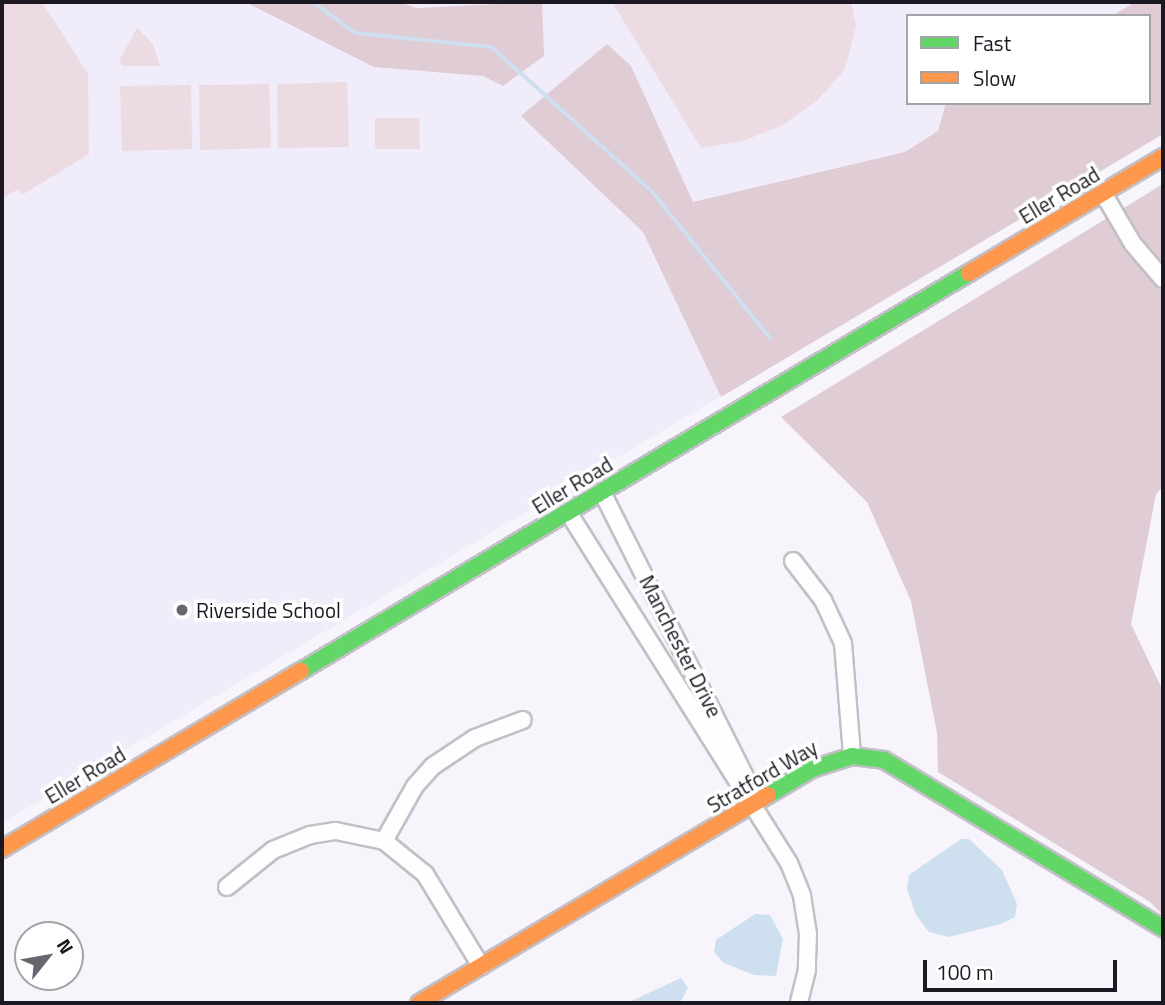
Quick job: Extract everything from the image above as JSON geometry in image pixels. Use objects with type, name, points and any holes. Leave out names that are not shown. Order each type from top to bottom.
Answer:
[{"type":"street","name":"Eller Road","points":[[2,849],[1163,157]]},
{"type":"street","points":[[1103,193],[1133,244],[1163,279]]},
{"type":"street","name":"Manchester Drive","points":[[603,492],[727,737],[755,803]]},
{"type":"street","name":"Manchester Drive","points":[[568,512],[755,803],[797,880],[807,916],[807,970],[799,1003]]},
{"type":"street","points":[[793,561],[823,600],[844,643],[852,756]]},
{"type":"street","points":[[384,841],[415,786],[433,766],[475,738],[523,720]]},
{"type":"street","name":"Stratford Way","points":[[421,1002],[812,769],[852,756],[884,760],[902,768],[1163,928]]},
{"type":"street","points":[[227,887],[272,850],[299,838],[336,831],[384,841],[425,874],[481,966]]},
{"type":"shaded area","name":"Riverside School","points":[[2,2],[1163,2],[1163,134],[2,823]]},
{"type":"shaded area","points":[[2,2],[42,2],[88,74],[89,154],[22,195],[18,189],[2,199]]},
{"type":"shaded area","points":[[245,2],[397,2],[417,8],[542,2],[544,56],[503,86],[483,76],[374,67]]},
{"type":"shaded area","points":[[612,2],[851,2],[856,25],[845,69],[817,101],[781,126],[743,141],[701,148]]},
{"type":"shaded area","points":[[1135,2],[1163,2],[1163,134],[721,397],[643,232],[521,116],[607,44],[631,66],[693,202],[905,152],[938,131],[945,105],[1151,105],[1151,14],[1115,14]]},
{"type":"shaded area","points":[[137,28],[153,44],[160,66],[122,66],[119,61]]},
{"type":"shaded area","points":[[347,82],[349,147],[278,148],[277,84]]},
{"type":"shaded area","points":[[269,84],[271,148],[200,150],[199,85]]},
{"type":"shaded area","points":[[191,85],[192,149],[122,151],[120,86]]},
{"type":"shaded area","points":[[375,118],[419,118],[420,149],[375,149]]},
{"type":"shaded area","points":[[1163,184],[1163,487],[1156,494],[1131,624],[1163,691],[1163,915],[1150,902],[938,772],[937,733],[911,601],[867,502],[781,417]]},
{"type":"water","points":[[961,839],[969,839],[1002,870],[1017,904],[1015,917],[1001,924],[949,937],[929,932],[916,915],[907,889],[909,875]]},
{"type":"water","points":[[755,914],[770,915],[783,939],[776,976],[754,975],[724,963],[714,952],[716,940]]},
{"type":"water","points":[[681,978],[688,988],[680,1003],[627,1003]]},
{"type":"waterway","points":[[313,2],[356,33],[492,47],[652,191],[771,339]]},
{"type":"traffic: fast","points":[[301,671],[969,273]]},
{"type":"traffic: fast","points":[[768,795],[812,769],[852,756],[884,760],[1163,928]]},
{"type":"traffic: slow","points":[[969,273],[1163,157]]},
{"type":"traffic: slow","points":[[2,849],[301,671]]},
{"type":"traffic: slow","points":[[419,1003],[768,795]]},
{"type":"place","name":"Riverside School","points":[[182,610]]}]
